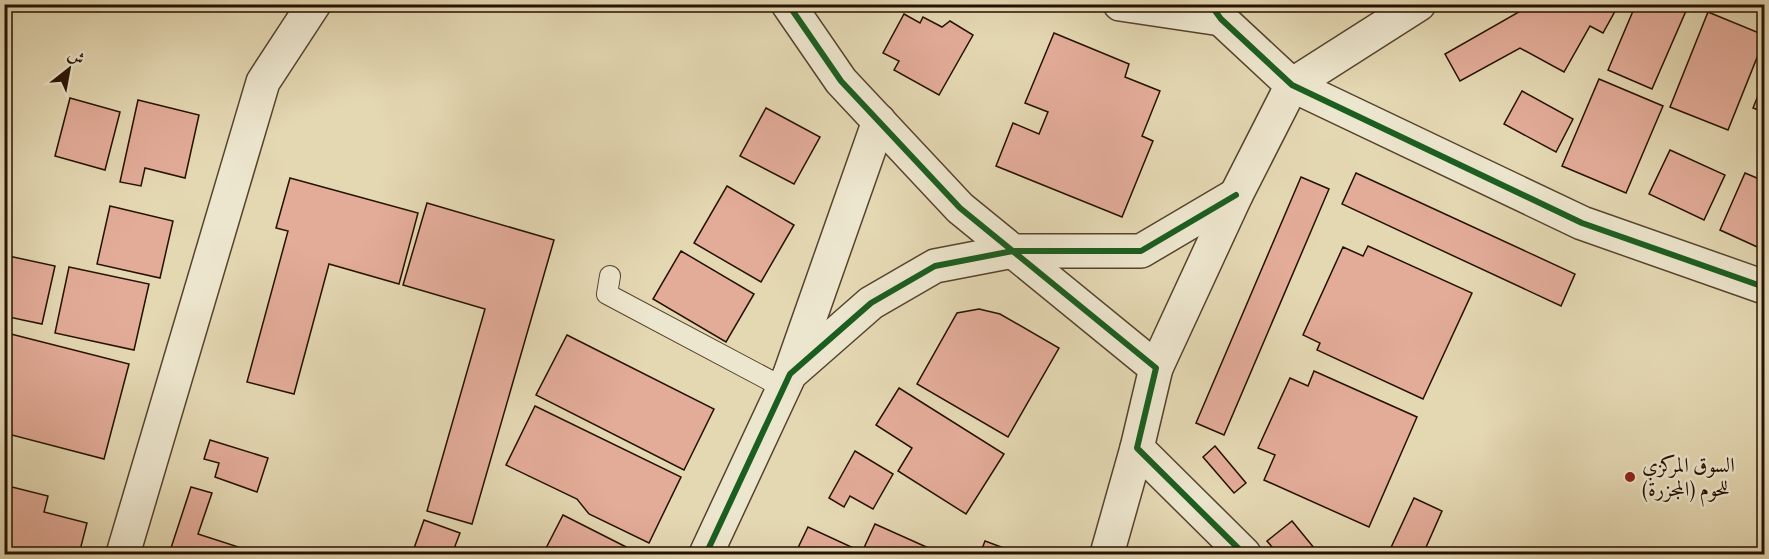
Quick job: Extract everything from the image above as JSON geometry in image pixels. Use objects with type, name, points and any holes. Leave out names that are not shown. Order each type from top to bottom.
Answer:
[{"type":"street","points":[[123,555],[263,82],[314,4]]},
{"type":"street","points":[[788,4],[841,81],[960,208],[1156,368]]},
{"type":"street","points":[[1120,4],[1216,12],[1292,85],[1582,223],[1764,287]]},
{"type":"street","points":[[1107,555],[1137,448],[1156,368],[1236,195],[1292,85],[1419,4]]},
{"type":"street","points":[[706,555],[787,381],[879,120]]},
{"type":"street","points":[[787,381],[871,303],[935,266],[1013,251],[1141,251],[1236,195]]},
{"type":"street","points":[[1137,448],[1244,555]]},
{"type":"lane","points":[[610,276],[606,294],[787,381]]},
{"type":"building","points":[[1533,4],[1619,4],[1603,33],[1590,26],[1564,72],[1520,48],[1460,81],[1445,54]]},
{"type":"building","points":[[1636,4],[1689,4],[1652,89],[1608,70]]},
{"type":"building","points":[[1708,12],[1764,35],[1728,130],[1670,107]]},
{"type":"building","points":[[904,14],[920,23],[923,17],[942,27],[950,21],[973,35],[939,95],[894,70],[899,61],[883,53]]},
{"type":"building","points":[[1054,33],[1129,64],[1125,77],[1160,91],[1142,136],[1153,141],[1122,217],[996,166],[1013,123],[1039,134],[1048,112],[1025,103]]},
{"type":"building","points":[[1599,79],[1663,106],[1626,193],[1562,166]]},
{"type":"building","points":[[1764,81],[1764,112],[1753,108]]},
{"type":"building","points":[[1522,91],[1573,119],[1556,152],[1504,124]]},
{"type":"building","points":[[70,98],[120,112],[105,170],[55,156]]},
{"type":"building","points":[[138,100],[199,115],[185,178],[145,168],[141,186],[120,182]]},
{"type":"building","points":[[766,108],[820,137],[794,184],[740,156]]},
{"type":"building","points":[[1670,150],[1725,175],[1704,220],[1649,194]]},
{"type":"building","points":[[1356,173],[1575,274],[1561,306],[1342,204]]},
{"type":"building","points":[[1745,173],[1764,181],[1764,250],[1720,230]]},
{"type":"building","points":[[1301,177],[1329,189],[1224,435],[1196,423]]},
{"type":"building","points":[[290,178],[418,213],[399,284],[329,264],[294,394],[247,382],[288,231],[276,228]]},
{"type":"building","points":[[727,186],[794,225],[761,282],[694,243]]},
{"type":"building","points":[[427,203],[554,240],[472,524],[427,511],[485,309],[403,285]]},
{"type":"building","points":[[110,206],[173,221],[160,278],[97,264]]},
{"type":"building","points":[[1368,246],[1472,293],[1423,399],[1317,350],[1320,343],[1303,335],[1343,247],[1363,256]]},
{"type":"building","points":[[681,251],[754,294],[726,342],[653,299]]},
{"type":"building","points":[[4,255],[55,266],[42,324],[4,316]]},
{"type":"building","points":[[69,267],[149,284],[134,350],[55,333]]},
{"type":"building","points":[[979,309],[1000,314],[1059,348],[1008,437],[917,384],[957,313]]},
{"type":"building","points":[[7,333],[129,364],[104,459],[4,433],[4,344]]},
{"type":"building","points":[[567,335],[714,409],[684,470],[536,395]]},
{"type":"building","points":[[1314,371],[1417,417],[1369,527],[1264,480],[1275,455],[1258,448],[1290,378],[1308,386]]},
{"type":"building","points":[[899,388],[1004,454],[966,514],[898,471],[912,448],[876,425]]},
{"type":"building","points":[[535,406],[681,477],[649,543],[589,514],[577,499],[506,465]]},
{"type":"building","points":[[210,440],[268,458],[257,492],[215,477],[219,463],[204,459]]},
{"type":"building","points":[[1215,446],[1246,483],[1234,493],[1203,457]]},
{"type":"building","points":[[855,451],[893,474],[873,509],[850,496],[844,507],[829,498]]},
{"type":"building","points":[[4,485],[48,496],[44,512],[87,523],[79,554],[4,554]]},
{"type":"building","points":[[191,487],[212,493],[198,534],[260,554],[169,554]]},
{"type":"building","points":[[1414,498],[1442,511],[1423,554],[1388,554]]},
{"type":"building","points":[[563,515],[640,554],[543,554]]},
{"type":"building","points":[[424,520],[460,533],[452,554],[412,554]]},
{"type":"building","points":[[1292,521],[1319,554],[1278,554],[1267,541]]},
{"type":"building","points":[[875,524],[942,554],[795,554],[808,527],[862,552]]},
{"type":"building","points":[[985,541],[1020,554],[980,554]]},
{"type":"cycle path","points":[[788,4],[841,81],[960,208],[1156,368],[1137,448],[1244,554]]},
{"type":"cycle path","points":[[1210,4],[1221,19],[1292,85],[1582,223],[1764,287]]},
{"type":"cycle path","points":[[706,554],[790,374],[871,303],[935,266],[1013,251],[1141,251],[1236,195]]},
{"type":"place","name":"السوق المركزي للحوم (المجزرة)","points":[[1630,477]]}]
